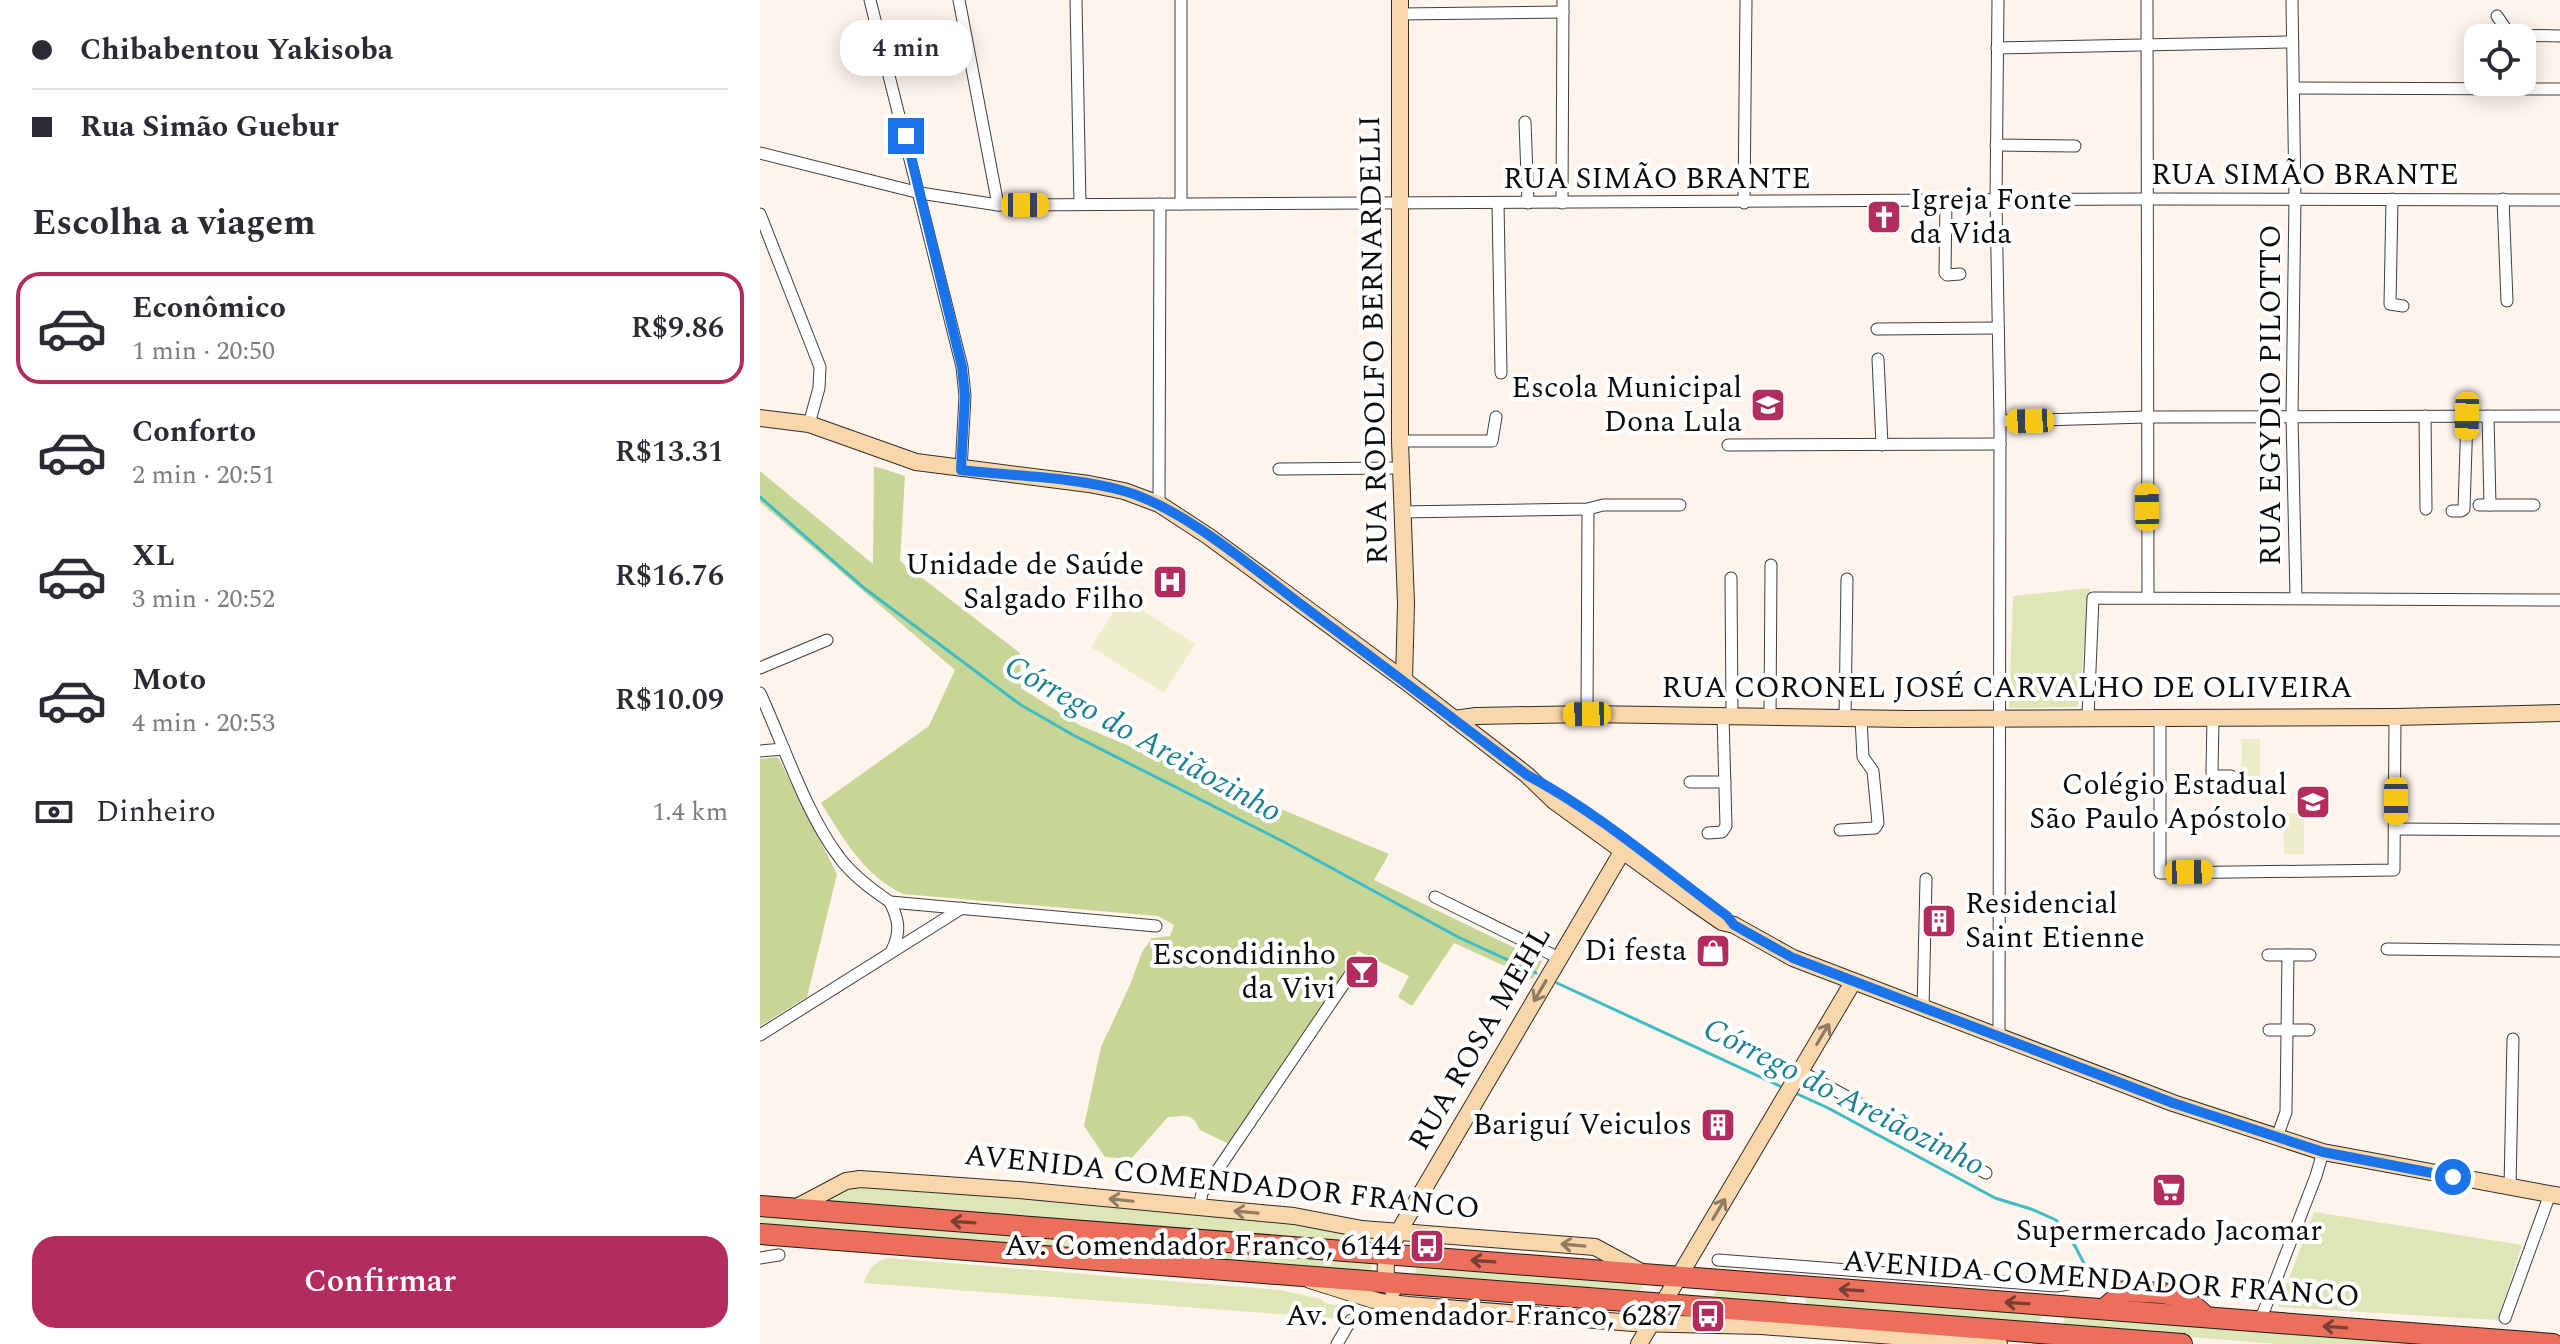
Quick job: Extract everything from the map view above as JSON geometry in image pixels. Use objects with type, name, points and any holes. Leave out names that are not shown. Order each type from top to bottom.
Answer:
[{"type":"highway","name":"AVENIDA COMENDADOR FRANCO","points":[[760,1206],[2260,1321],[2447,1340],[2553,1344]]},
{"type":"highway","points":[[1031,1256],[1026,1240],[1033,1230],[1041,1227]]},
{"type":"highway","name":"AVENIDA COMENDADOR FRANCO","points":[[760,1234],[2137,1343],[2182,1344]]},
{"type":"highway","points":[[1800,1315],[1796,1297],[1800,1288],[1808,1286]]},
{"type":"highway","points":[[2104,1309],[2125,1291],[2179,1295],[2191,1301],[2206,1317]]},
{"type":"highway","points":[[2046,1334],[2054,1328],[2057,1318],[2055,1309],[2050,1305]]},
{"type":"main road","name":"RUA RODOLFO BERNARDELLI","points":[[1400,7],[1400,468],[1406,604],[1404,680]]},
{"type":"main road","points":[[760,418],[809,424],[895,456],[961,470],[1089,484],[1124,491],[1159,504],[1208,536],[1404,680],[1527,775],[1554,801],[1628,849],[1722,922],[1734,925],[1772,948],[1853,982],[2173,1103],[2323,1152],[2555,1195]]},
{"type":"main road","name":"RUA CORONEL JOSÉ CARVALHO DE OLIVEIRA","points":[[1454,719],[1587,714],[2213,718],[2560,713]]},
{"type":"main road","name":"RUA ROSA MEHL","points":[[1388,1284],[1385,1268],[1399,1231],[1559,958],[1628,849]]},
{"type":"main road","points":[[1639,1344],[1853,982]]},
{"type":"main road","name":"AVENIDA COMENDADOR FRANCO","points":[[795,1209],[846,1181],[860,1179],[1019,1190],[1294,1216],[1362,1229],[1595,1247],[1644,1274]]},
{"type":"main road","name":"AVENIDA COMENDADOR FRANCO","points":[[1305,1278],[1380,1302],[1409,1305],[1651,1324],[1761,1326],[1999,1344]]},
{"type":"main road","points":[[1388,1284],[1409,1305]]},
{"type":"street","points":[[870,0],[962,367],[965,396],[961,470]]},
{"type":"street","points":[[959,0],[998,205]]},
{"type":"street","points":[[1076,0],[1080,204]]},
{"type":"street","points":[[1181,0],[1181,204]]},
{"type":"street","points":[[1744,203],[1746,0]]},
{"type":"street","points":[[1998,0],[1999,1037]]},
{"type":"street","points":[[2147,0],[2148,597]]},
{"type":"street","name":"RUA EGYDIO PILOTTO","points":[[2292,0],[2295,199],[2292,417],[2296,597]]},
{"type":"street","points":[[1400,7],[1563,6],[1562,203]]},
{"type":"street","points":[[2497,16],[2510,35],[2560,36]]},
{"type":"street","points":[[1997,48],[2292,42]]},
{"type":"street","points":[[2294,88],[2560,89]]},
{"type":"street","points":[[1525,122],[1528,203]]},
{"type":"street","points":[[1996,145],[2075,146]]},
{"type":"street","name":"RUA SIMÃO BRANTE","points":[[760,153],[920,193],[998,205],[2560,200]]},
{"type":"street","points":[[2392,199],[2390,304],[2403,306]]},
{"type":"street","points":[[2503,199],[2507,301]]},
{"type":"street","points":[[1946,202],[1945,273],[1960,274]]},
{"type":"street","points":[[1498,203],[1501,373]]},
{"type":"street","points":[[1159,504],[1160,204]]},
{"type":"street","points":[[760,214],[820,367],[819,388],[809,424]]},
{"type":"street","points":[[1877,329],[1998,328]]},
{"type":"street","points":[[1878,359],[1882,445]]},
{"type":"street","points":[[2425,416],[2426,509]]},
{"type":"street","points":[[2452,511],[2464,509],[2467,416]]},
{"type":"street","points":[[2488,416],[2485,505],[2534,505]]},
{"type":"street","points":[[2000,421],[2147,417],[2560,416]]},
{"type":"street","points":[[1400,441],[1492,441],[1495,439],[1496,417]]},
{"type":"street","points":[[1728,445],[2000,444]]},
{"type":"street","points":[[1279,469],[1400,468]]},
{"type":"street","points":[[1401,512],[1680,505]]},
{"type":"street","points":[[1587,714],[1588,509]]},
{"type":"street","points":[[1770,717],[1771,565]]},
{"type":"street","points":[[1708,833],[1725,830],[1731,578]]},
{"type":"street","points":[[1840,830],[1875,828],[1878,823],[1873,771],[1863,757],[1853,718],[1847,579]]},
{"type":"street","points":[[2088,717],[2093,598],[2560,600]]},
{"type":"street","points":[[760,668],[827,640]]},
{"type":"street","points":[[760,693],[812,810],[838,856],[856,876],[890,902],[898,919],[898,937],[890,953]]},
{"type":"street","points":[[2160,718],[2160,873],[2394,870],[2395,717]]},
{"type":"street","points":[[2213,718],[2212,773],[2231,776]]},
{"type":"street","points":[[760,751],[784,749]]},
{"type":"street","points":[[1690,782],[1725,782]]},
{"type":"street","points":[[2396,829],[2560,830]]},
{"type":"street","points":[[1923,1009],[1926,879]]},
{"type":"street","points":[[1435,897],[1559,958]]},
{"type":"street","points":[[890,902],[1156,926]]},
{"type":"street","points":[[760,1035],[962,908]]},
{"type":"street","points":[[2387,949],[2560,951]]},
{"type":"street","points":[[2268,955],[2310,955]]},
{"type":"street","points":[[2277,1137],[2286,1112],[2288,955]]},
{"type":"street","points":[[1199,1208],[1202,1193],[1358,963]]},
{"type":"street","points":[[2269,1030],[2309,1030]]},
{"type":"street","points":[[2510,1188],[2513,1039]]},
{"type":"street","points":[[1793,1084],[1986,1173]]},
{"type":"street","points":[[2260,1321],[2323,1152]]},
{"type":"street","points":[[2505,1318],[2555,1195]]},
{"type":"street","points":[[760,1258],[779,1255]]},
{"type":"street","name":"AVENIDA COMENDADOR FRANCO","points":[[1718,1260],[2056,1286],[2101,1277],[2125,1291]]},
{"type":"street","points":[[1337,1344],[1351,1320]]},
{"type":"green space","points":[[874,466],[905,476],[900,561],[1020,653],[1021,688],[1079,725],[1389,854],[1374,880],[1542,961],[1533,979],[1454,943],[1412,1006],[1398,997],[1409,976],[1358,951],[1229,1144],[1200,1130],[1191,1118],[1168,1117],[1131,1159],[1105,1157],[1084,1126],[1101,1047],[1142,952],[1152,938],[1170,936],[1174,925],[1158,916],[903,894],[866,866],[821,803],[929,726],[955,670],[760,502],[760,471],[873,564]]},
{"type":"green space","points":[[2090,588],[2078,707],[2009,708],[2013,596]]},
{"type":"green space","points":[[1123,598],[1195,644],[1164,693],[1091,647]]},
{"type":"green space","points":[[2241,739],[2260,739],[2260,782],[2242,782]]},
{"type":"green space","points":[[778,757],[837,874],[807,997],[760,1026],[760,759]]},
{"type":"green space","points":[[2283,813],[2304,813],[2304,854],[2284,854]]},
{"type":"green space","points":[[850,1183],[1189,1208],[1377,1235],[1375,1247],[822,1203]]},
{"type":"green space","points":[[2314,1212],[2522,1245],[2498,1320],[2278,1307]]},
{"type":"green space","points":[[760,1213],[1026,1235],[1025,1245],[760,1230]]},
{"type":"green space","points":[[1037,1238],[1372,1259],[1371,1275],[1035,1248]]},
{"type":"green space","points":[[888,1258],[1280,1290],[1344,1307],[1333,1318],[864,1283],[872,1267]]},
{"type":"green space","points":[[1417,1263],[1645,1282],[1637,1295],[1414,1279]]},
{"type":"green space","points":[[1719,1287],[1789,1294],[1786,1298],[1788,1306],[1710,1301]]},
{"type":"green space","points":[[1807,1294],[2040,1314],[2041,1318],[2036,1326],[1807,1307]]},
{"type":"green space","points":[[2065,1314],[2438,1344],[2278,1344],[2060,1327],[2064,1324]]},
{"type":"waterway","name":"Córrego do Areiãozinho","points":[[760,497],[864,588],[1021,705],[1458,937],[1536,973]]},
{"type":"waterway","name":"Córrego do Areiãozinho","points":[[1557,983],[1782,1087]]},
{"type":"waterway","name":"Córrego do Areiãozinho","points":[[1793,1092],[1995,1198],[2056,1220],[2089,1273]]},
{"type":"place","name":"Igreja Fonte da Vida","points":[[1884,217]]},
{"type":"place","name":"Escola Municipal Dona Lula","points":[[1768,405]]},
{"type":"place","name":"Unidade de Saúde Salgado Filho","points":[[1170,582]]},
{"type":"place","name":"Colégio Estadual São Paulo Apóstolo","points":[[2313,802]]},
{"type":"place","name":"Residencial Saint Etienne","points":[[1939,921]]},
{"type":"place","name":"Di festa","points":[[1713,951]]},
{"type":"place","name":"Escondidinho da Vivi","points":[[1362,972]]},
{"type":"place","name":"Bariguí Veiculos","points":[[1718,1125]]},
{"type":"place","name":"Supermercado Jacomar","points":[[2169,1190]]},
{"type":"place","name":"Av. Comendador Franco, 6144","points":[[1427,1246]]},
{"type":"place","name":"Av. Comendador Franco, 6287","points":[[1708,1316]]},
{"type":"route","points":[[906,136],[962,367],[965,396],[961,470],[1089,484],[1124,491],[1159,504],[1283,590],[1527,775],[1560,793],[1633,846],[1727,916],[1734,925],[1793,958],[2173,1103],[2323,1152],[2453,1177]]}]
